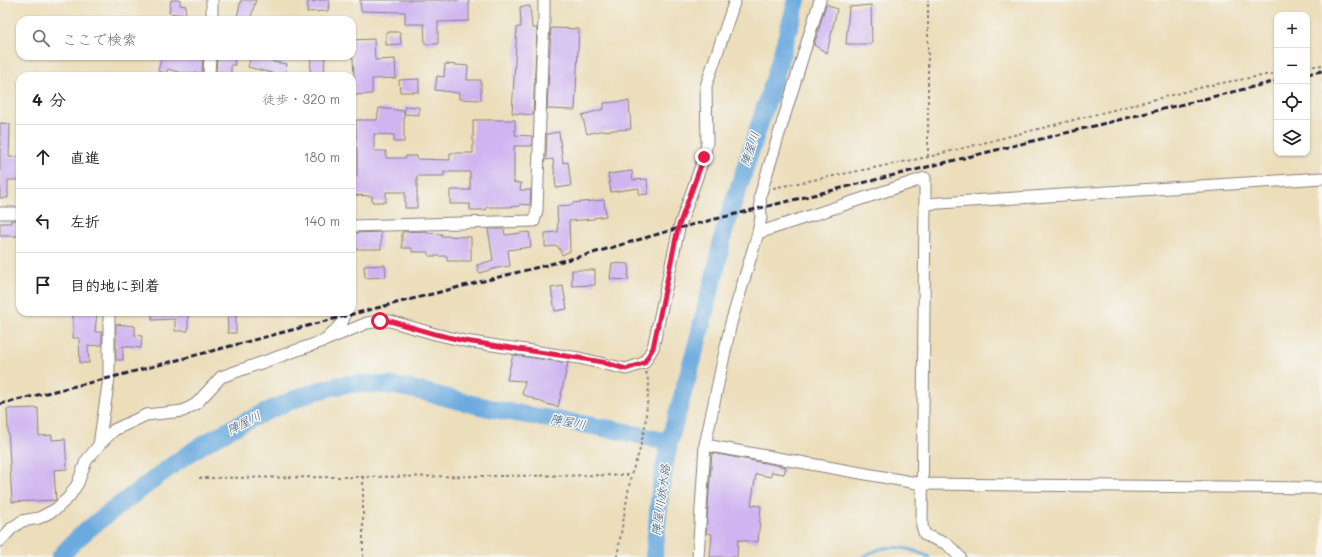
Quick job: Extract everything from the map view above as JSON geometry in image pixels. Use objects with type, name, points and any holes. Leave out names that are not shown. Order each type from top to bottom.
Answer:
[{"type":"street","points":[[212,0],[212,16]]},
{"type":"street","points":[[356,226],[534,221],[537,210],[544,0]]},
{"type":"street","points":[[0,541],[12,528],[22,521],[39,518],[56,509],[69,497],[78,483],[86,461],[114,430],[146,415],[183,411],[196,404],[221,377],[326,340],[367,323],[390,321],[442,336],[602,362],[626,369],[644,363],[653,348],[678,228],[704,157],[707,143],[706,86],[735,0]]},
{"type":"street","points":[[698,557],[705,445],[731,323],[758,233],[761,217],[760,196],[820,0]]},
{"type":"street","points":[[209,72],[210,60]]},
{"type":"street","points":[[758,233],[925,178],[922,526],[925,535],[947,544],[960,557]]},
{"type":"street","points":[[925,204],[1322,178]]},
{"type":"street","points":[[0,214],[16,213]]},
{"type":"street","points":[[99,445],[109,378],[109,316]]},
{"type":"street","points":[[326,340],[342,323],[345,316]]},
{"type":"street","points":[[705,445],[922,484],[1322,488]]},
{"type":"path","points":[[928,0],[928,157]]},
{"type":"path","points":[[1310,66],[1322,64]]},
{"type":"path","points":[[762,191],[928,157],[1211,85],[1274,74]]},
{"type":"path","points":[[617,557],[631,475],[639,453],[645,426],[649,384],[644,363]]},
{"type":"path","points":[[198,478],[631,475]]},
{"type":"path","points":[[363,476],[363,557]]},
{"type":"building","points":[[171,0],[180,0],[180,5],[186,6],[185,15],[169,13]]},
{"type":"building","points":[[241,0],[256,0],[251,16],[237,16]]},
{"type":"building","points":[[315,0],[329,0],[328,11],[307,12],[308,1],[315,2]]},
{"type":"building","points":[[360,0],[469,0],[469,21],[438,22],[438,44],[425,44],[424,24],[405,24],[405,12],[361,11]]},
{"type":"building","points":[[826,4],[837,9],[827,53],[814,45]]},
{"type":"building","points":[[871,5],[872,44],[846,44],[849,7]]},
{"type":"building","points":[[530,6],[532,28],[537,28],[533,115],[512,113],[517,27],[521,27],[520,7]]},
{"type":"building","points":[[551,28],[579,29],[575,110],[547,109]]},
{"type":"building","points":[[386,32],[400,32],[401,44],[386,45]]},
{"type":"building","points":[[374,39],[375,60],[395,59],[396,78],[372,79],[372,94],[356,95],[356,72],[354,72],[353,60],[356,60],[356,40]]},
{"type":"building","points":[[161,60],[203,60],[202,72],[178,72],[168,69],[166,72],[158,71]]},
{"type":"building","points":[[217,60],[234,60],[235,65],[231,65],[231,72],[216,72]]},
{"type":"building","points":[[250,60],[273,60],[273,62],[287,64],[286,72],[268,72],[248,67]]},
{"type":"building","points":[[311,60],[325,60],[324,72],[310,72]]},
{"type":"building","points":[[445,64],[468,66],[467,80],[481,80],[481,100],[459,99],[459,93],[435,90],[437,76],[444,77]]},
{"type":"building","points":[[419,79],[419,92],[400,92],[399,80]]},
{"type":"building","points":[[629,101],[631,129],[600,131],[587,134],[582,115],[604,109],[604,103]]},
{"type":"building","points":[[405,106],[419,107],[419,115],[404,114]]},
{"type":"building","points":[[379,108],[404,111],[404,142],[394,142],[394,135],[374,134],[374,151],[386,151],[386,158],[406,158],[406,156],[417,156],[417,159],[450,160],[450,153],[473,153],[473,120],[515,120],[515,135],[532,136],[532,146],[514,146],[514,183],[521,183],[520,190],[531,190],[530,205],[520,204],[520,206],[486,207],[486,210],[470,210],[470,204],[450,204],[450,190],[470,190],[470,172],[444,172],[444,176],[417,176],[417,208],[405,208],[405,192],[386,192],[386,202],[372,202],[372,196],[356,195],[356,120],[377,120]]},
{"type":"building","points":[[0,123],[10,124],[9,157],[16,157],[16,180],[8,180],[8,198],[0,198]]},
{"type":"building","points":[[559,132],[563,163],[568,162],[571,186],[556,188],[553,159],[546,160],[547,134]]},
{"type":"building","points":[[632,171],[633,180],[647,179],[648,194],[639,195],[639,188],[611,192],[608,174]]},
{"type":"building","points":[[604,200],[606,216],[594,219],[569,221],[570,251],[562,255],[558,246],[545,247],[545,233],[558,232],[557,206]]},
{"type":"building","points":[[11,220],[16,220],[16,236],[0,236],[0,223],[11,223]]},
{"type":"building","points":[[488,229],[504,229],[505,235],[529,232],[531,247],[508,250],[510,266],[479,273],[477,265],[493,260]]},
{"type":"building","points":[[427,231],[427,233],[442,234],[441,236],[471,237],[471,261],[447,261],[447,256],[429,256],[429,252],[412,252],[412,248],[402,248],[402,232]]},
{"type":"building","points":[[381,232],[381,249],[356,249],[356,233]]},
{"type":"building","points":[[612,263],[629,264],[628,280],[610,279]]},
{"type":"building","points":[[385,265],[386,277],[365,278],[364,266]]},
{"type":"building","points":[[572,270],[595,270],[595,285],[572,286]]},
{"type":"building","points":[[563,286],[567,309],[555,311],[551,288]]},
{"type":"building","points":[[73,316],[97,316],[95,332],[102,332],[102,345],[88,346],[89,363],[80,363],[79,338],[73,338]]},
{"type":"building","points":[[152,316],[188,316],[188,331],[175,331],[175,319],[152,320]]},
{"type":"building","points":[[227,316],[236,316],[236,333],[228,333]]},
{"type":"building","points":[[116,324],[135,326],[135,335],[142,336],[141,348],[123,346],[123,360],[116,360]]},
{"type":"building","points":[[513,355],[568,363],[558,407],[546,404],[522,394],[525,381],[507,380]]},
{"type":"building","points":[[38,408],[39,436],[52,435],[52,440],[65,439],[67,469],[54,470],[56,500],[12,502],[7,409]]},
{"type":"building","points":[[712,453],[786,467],[784,474],[772,472],[771,477],[756,474],[751,505],[761,506],[758,542],[738,540],[737,557],[710,557],[712,534],[706,533]]},
{"type":"waterway","name":"陣屋川","points":[[654,557],[660,492],[669,443],[699,336],[724,232],[776,74],[797,0]]},
{"type":"waterway","name":"陣屋川","points":[[60,557],[77,539],[95,524],[191,452],[238,425],[276,407],[310,393],[336,386],[371,384],[407,388],[494,409],[626,432],[669,443]]},
{"type":"waterway","points":[[863,557],[880,549],[893,547],[911,550],[929,557]]},
{"type":"railway","points":[[1310,73],[1322,71]]},
{"type":"railway","points":[[356,313],[586,255],[679,228],[1274,82]]},
{"type":"railway","points":[[0,404],[109,378],[345,316]]},
{"type":"route","points":[[380,321],[390,321],[465,341],[579,358],[602,362],[626,369],[644,363],[653,348],[678,228],[704,157]]},
{"type":"water label","name":"陣屋川放水路","points":[[661,500]]}]
